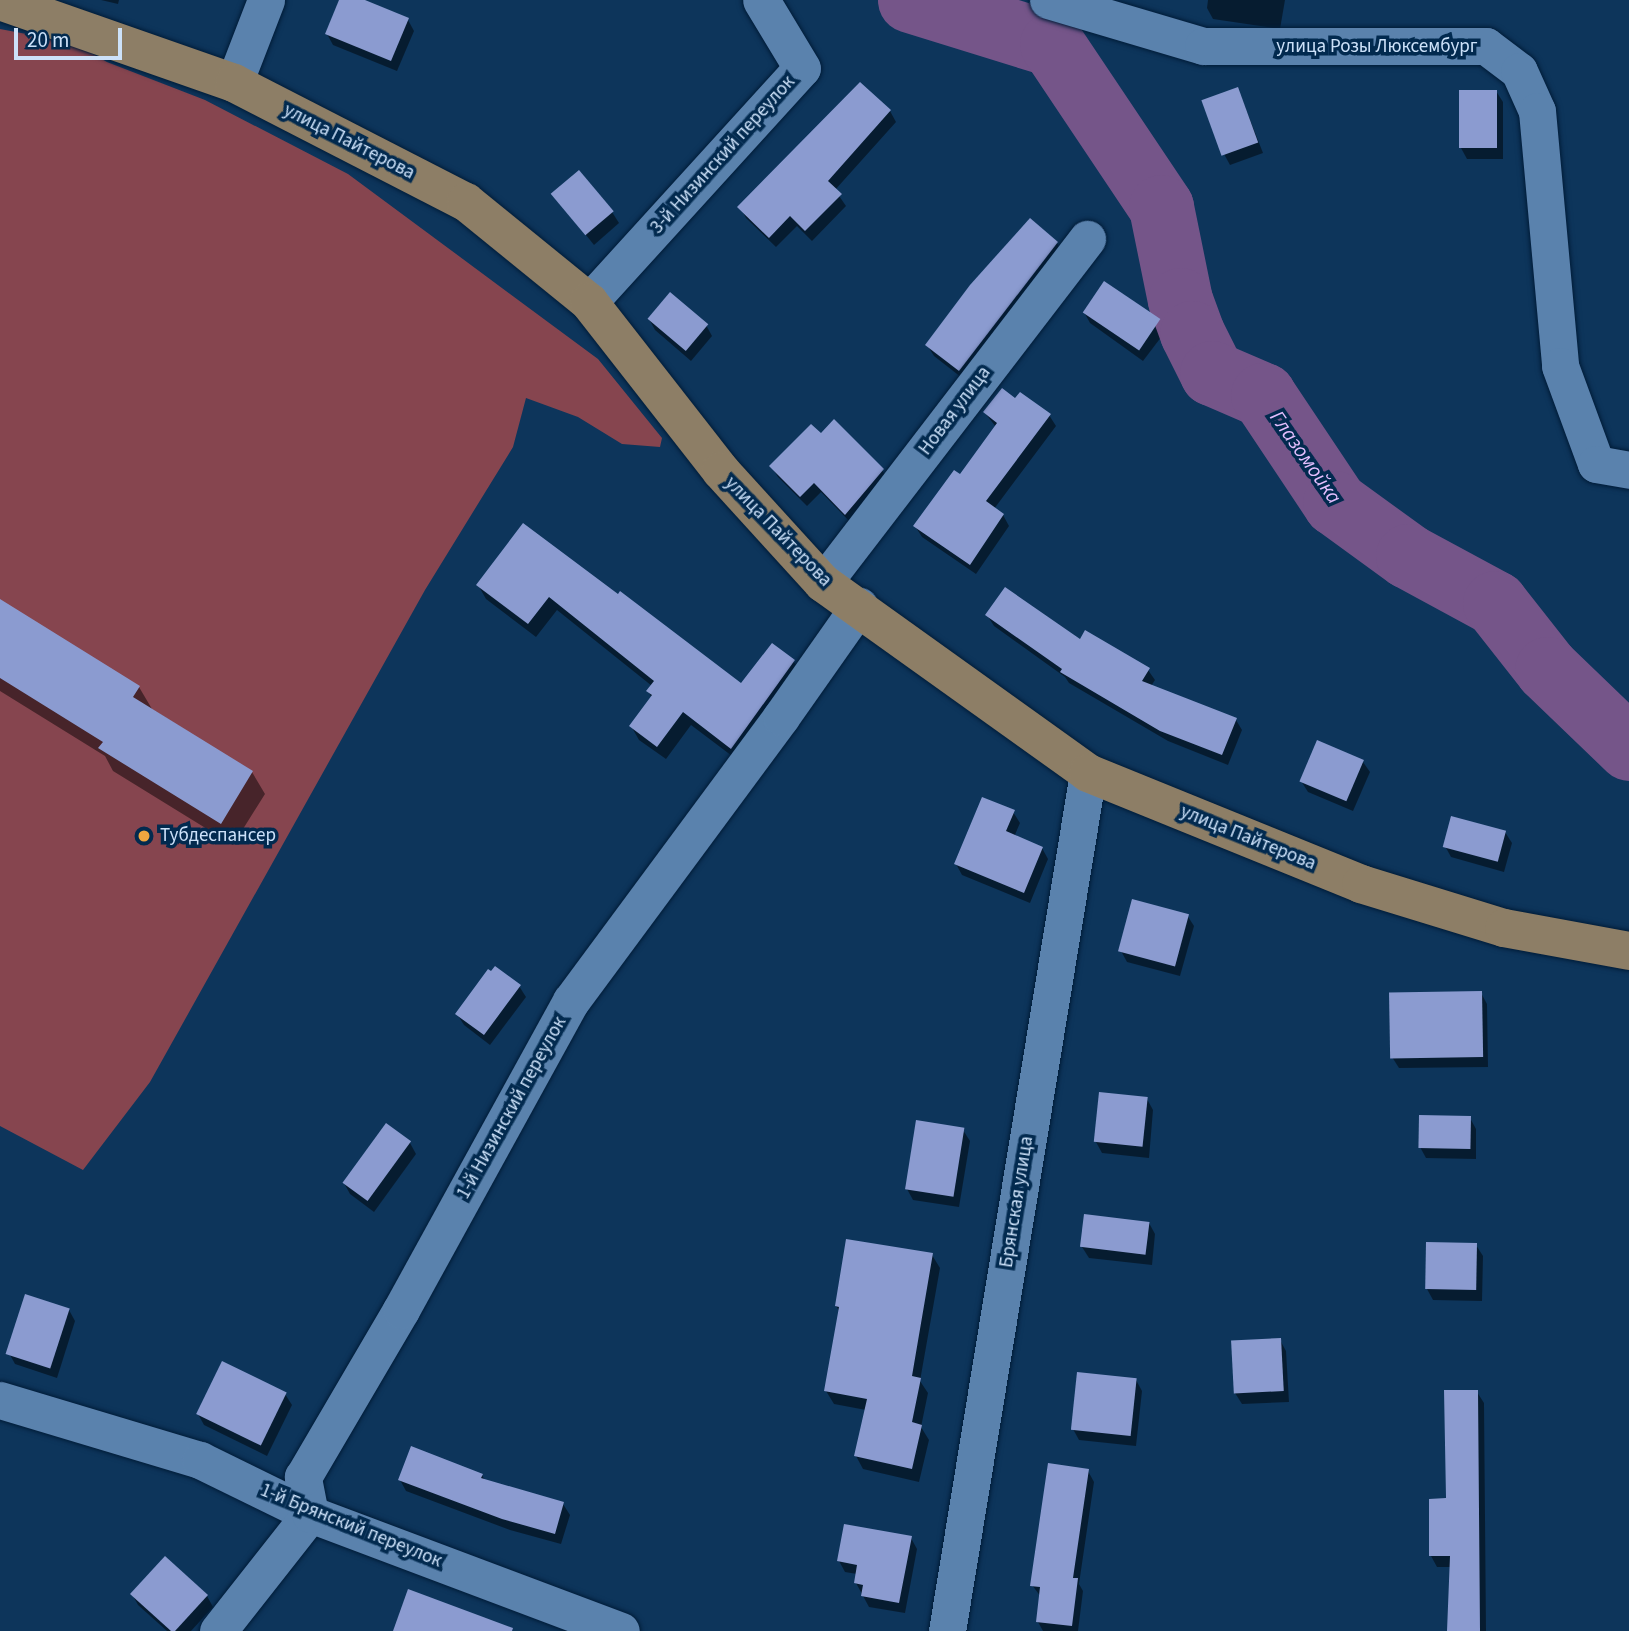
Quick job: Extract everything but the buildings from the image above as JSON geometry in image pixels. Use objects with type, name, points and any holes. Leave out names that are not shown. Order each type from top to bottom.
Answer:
[{"type":"main road","name":"улица Пайтерова","points":[[0,1],[234,83],[466,202],[589,302],[721,471],[823,583],[859,606],[1088,773],[1361,884],[1504,928],[1629,951]]},
{"type":"street","points":[[234,83],[266,0]]},
{"type":"street","name":"3-й Низинский переулок","points":[[589,302],[802,68],[761,0]]},
{"type":"street","name":"улица Розы Люксембург","points":[[1048,0],[1203,46],[1486,46],[1519,71],[1537,111],[1560,366],[1596,464],[1629,470]]},
{"type":"street","name":"Новая улица","points":[[823,583],[1087,239]]},
{"type":"street","name":"1-й Низинский переулок","points":[[310,1514],[303,1477],[401,1310],[571,1000],[781,717],[859,606]]},
{"type":"street","name":"Брянская улица","points":[[947,1631],[1088,773]]},
{"type":"street","name":"1-й Брянский переулок","points":[[0,1400],[200,1460],[310,1514],[621,1631]]},
{"type":"street","points":[[218,1631],[310,1514]]},
{"type":"shaded area","name":"Тубдеспансер","points":[[0,29],[74,43],[107,62],[205,100],[348,174],[598,359],[662,438],[660,447],[622,444],[578,417],[526,398],[513,447],[425,590],[150,1082],[83,1170],[0,1126]]},
{"type":"waterway","name":"Глазомойка","points":[[910,0],[1052,44],[1161,207],[1180,300],[1192,333],[1212,373],[1263,395],[1335,503],[1408,556],[1495,603],[1547,669],[1629,748]]},
{"type":"place","name":"Тубдеспансер","points":[[144,836]]}]
